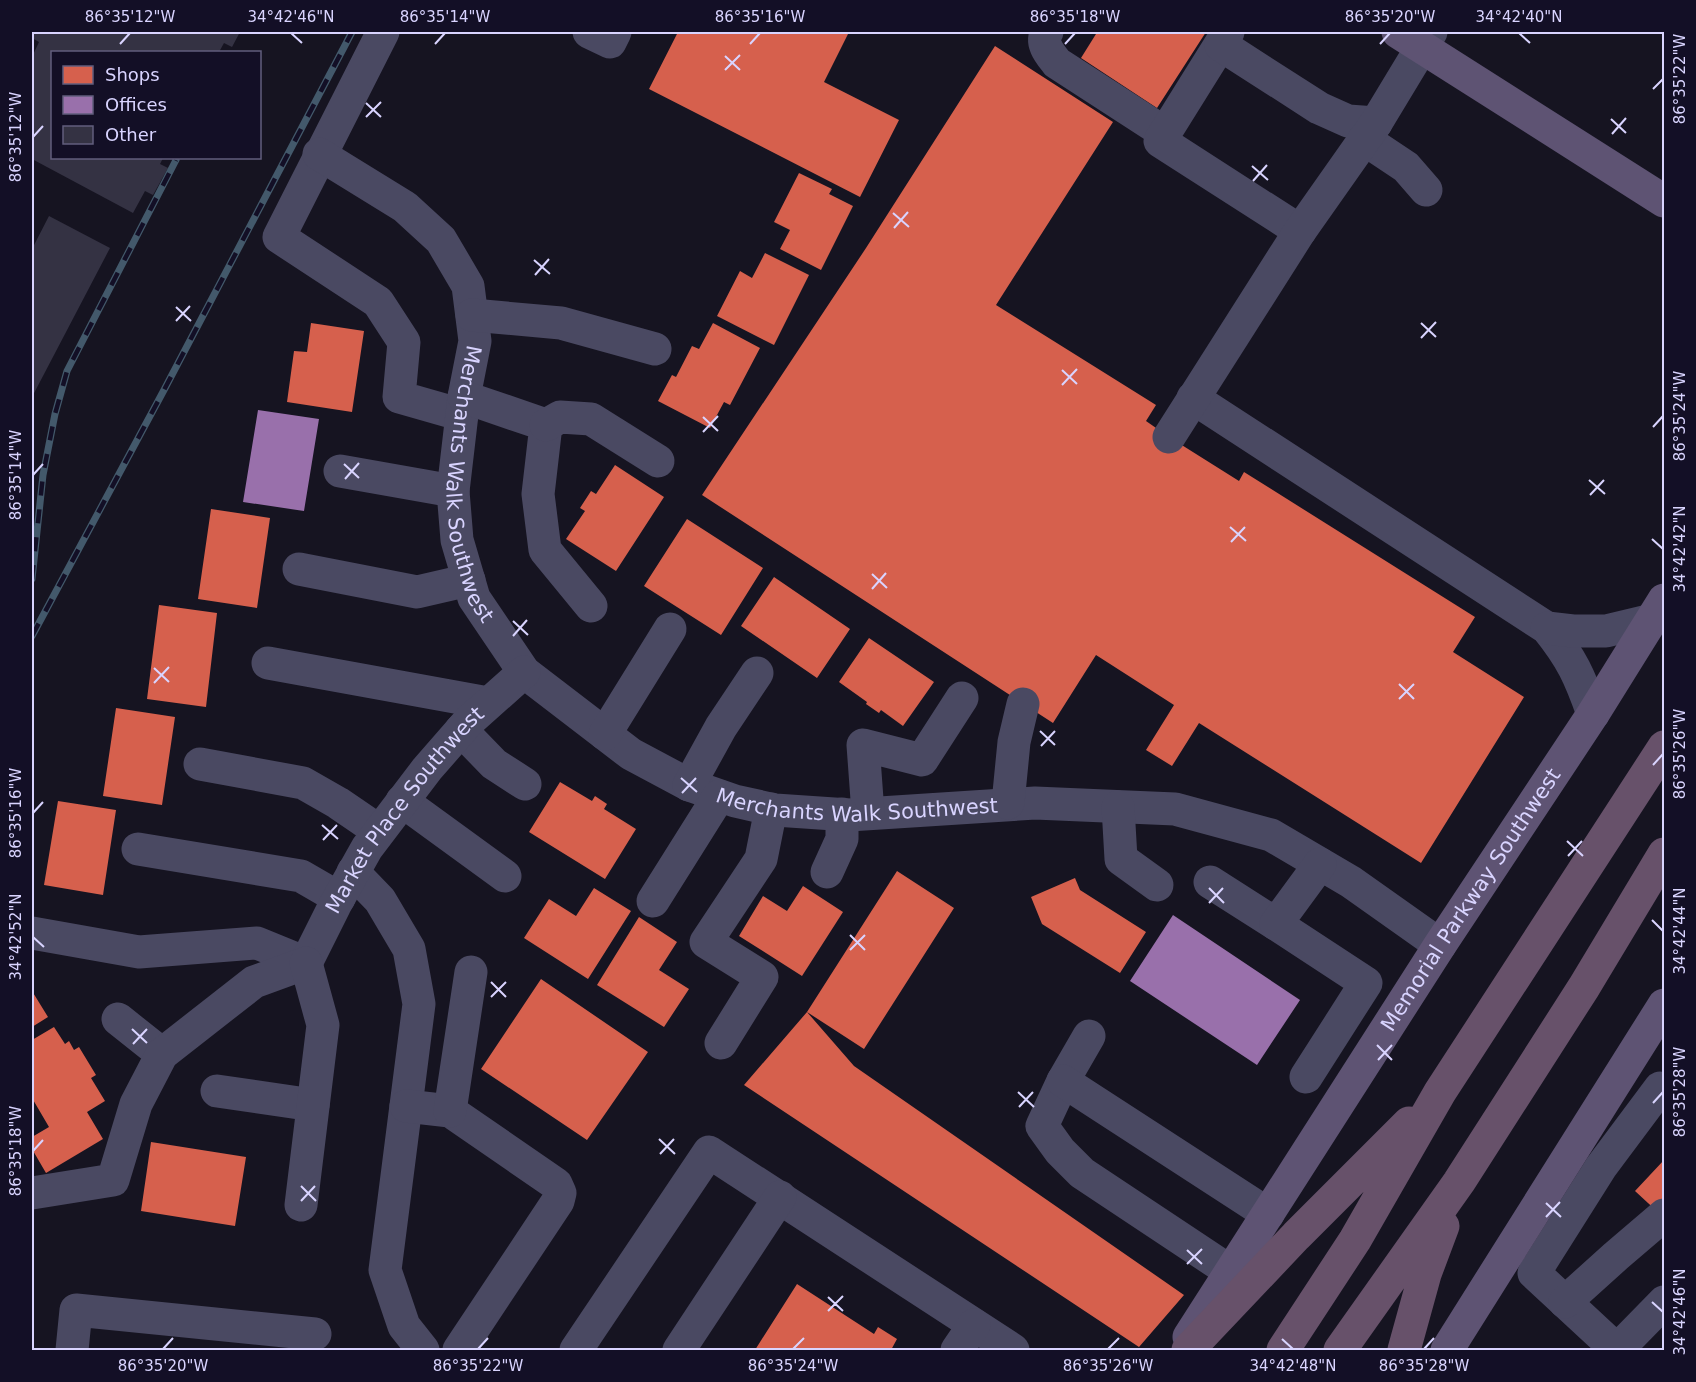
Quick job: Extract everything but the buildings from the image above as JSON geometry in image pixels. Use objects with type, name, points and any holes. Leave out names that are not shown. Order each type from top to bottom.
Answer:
[{"type":"highway","points":[[1283,1350],[1355,1240],[1440,1092],[1665,747]]},
{"type":"highway","points":[[1340,1350],[1459,1182],[1584,987],[1665,854]]},
{"type":"highway","points":[[1188,1350],[1296,1236],[1440,1092]]},
{"type":"highway","points":[[1404,1350],[1425,1274],[1459,1182]]},
{"type":"main road","points":[[1417,37],[1665,201]]},
{"type":"main road","name":"Memorial Parkway Southwest","points":[[1181,1350],[1658,610]]},
{"type":"main road","points":[[1459,1346],[1507,1255],[1665,1005]]},
{"type":"street","points":[[383,32],[279,237],[378,302],[404,342],[399,397],[463,406],[546,424],[560,417],[591,419],[658,461]]},
{"type":"street","points":[[589,32],[610,42],[615,32]]},
{"type":"street","points":[[1047,32],[1045,36],[1047,50],[1058,63],[1166,133]]},
{"type":"street","points":[[1169,437],[1300,231],[1370,131],[1417,37]]},
{"type":"street","points":[[1300,231],[1160,141],[1225,38],[1302,97],[1370,131],[1426,190]]},
{"type":"street","name":"Merchants Walk Southwest","points":[[320,154],[405,207],[441,240],[468,286],[476,341],[463,406],[453,491],[457,540],[474,598],[524,672],[631,754],[689,784],[719,796],[771,809],[855,814],[1035,803],[1175,809],[1271,835],[1351,882],[1440,945]]},
{"type":"street","points":[[472,315],[561,322],[655,349]]},
{"type":"street","points":[[1193,398],[1547,628],[1566,651],[1580,678],[1593,714]]},
{"type":"street","points":[[546,424],[538,494],[545,550],[591,606]]},
{"type":"street","points":[[340,471],[453,491]]},
{"type":"street","points":[[299,569],[417,592],[469,580]]},
{"type":"street","points":[[1547,628],[1573,632],[1606,631],[1658,610]]},
{"type":"street","points":[[605,734],[670,629]]},
{"type":"street","points":[[268,663],[488,703]]},
{"type":"street","name":"Market Place Southwest","points":[[306,963],[346,885],[379,831],[461,730],[524,672]]},
{"type":"street","points":[[689,784],[721,727],[757,673]]},
{"type":"street","points":[[827,872],[855,814],[864,745],[922,760],[962,699]]},
{"type":"street","points":[[1008,804],[1014,742],[1023,704]]},
{"type":"street","points":[[461,730],[495,765],[525,784]]},
{"type":"street","points":[[200,764],[303,783],[379,831]]},
{"type":"street","points":[[652,901],[719,796]]},
{"type":"street","points":[[402,801],[505,876]]},
{"type":"street","points":[[1118,807],[1121,859],[1157,885]]},
{"type":"street","points":[[721,1042],[762,977],[706,942],[761,859],[771,809]]},
{"type":"street","points":[[138,849],[346,885],[380,900],[409,949],[419,1004],[385,1270],[404,1326],[423,1350]]},
{"type":"street","points":[[1276,924],[1320,864]]},
{"type":"street","points":[[1210,882],[1366,983],[1306,1077]]},
{"type":"street","points":[[32,933],[139,952],[257,943],[306,963]]},
{"type":"street","points":[[32,1193],[113,1180],[136,1104],[162,1054],[255,982],[306,963]]},
{"type":"street","points":[[301,1205],[323,1025],[306,963]]},
{"type":"street","points":[[450,1111],[471,972]]},
{"type":"street","points":[[118,1018],[162,1054]]},
{"type":"street","points":[[1089,1036],[1063,1081],[1042,1126],[1060,1151],[1082,1173],[1231,1272]]},
{"type":"street","points":[[1534,1273],[1601,1167],[1662,1088],[1622,1072]]},
{"type":"street","points":[[1063,1081],[1268,1214]]},
{"type":"street","points":[[217,1091],[313,1105]]},
{"type":"street","points":[[406,1106],[450,1111],[556,1185],[560,1193],[558,1201],[459,1350]]},
{"type":"street","points":[[576,1350],[709,1152],[780,1197],[966,1338],[1013,1350]]},
{"type":"street","points":[[679,1350],[780,1197]]},
{"type":"street","points":[[1565,1302],[1665,1215]]},
{"type":"street","points":[[1507,1255],[1534,1273],[1617,1350],[1665,1302]]},
{"type":"street","points":[[72,1350],[76,1311],[315,1334]]},
{"type":"railway","points":[[32,636],[352,32]]},
{"type":"railway","points":[[32,579],[43,475],[55,414],[67,371],[176,160]]}]
